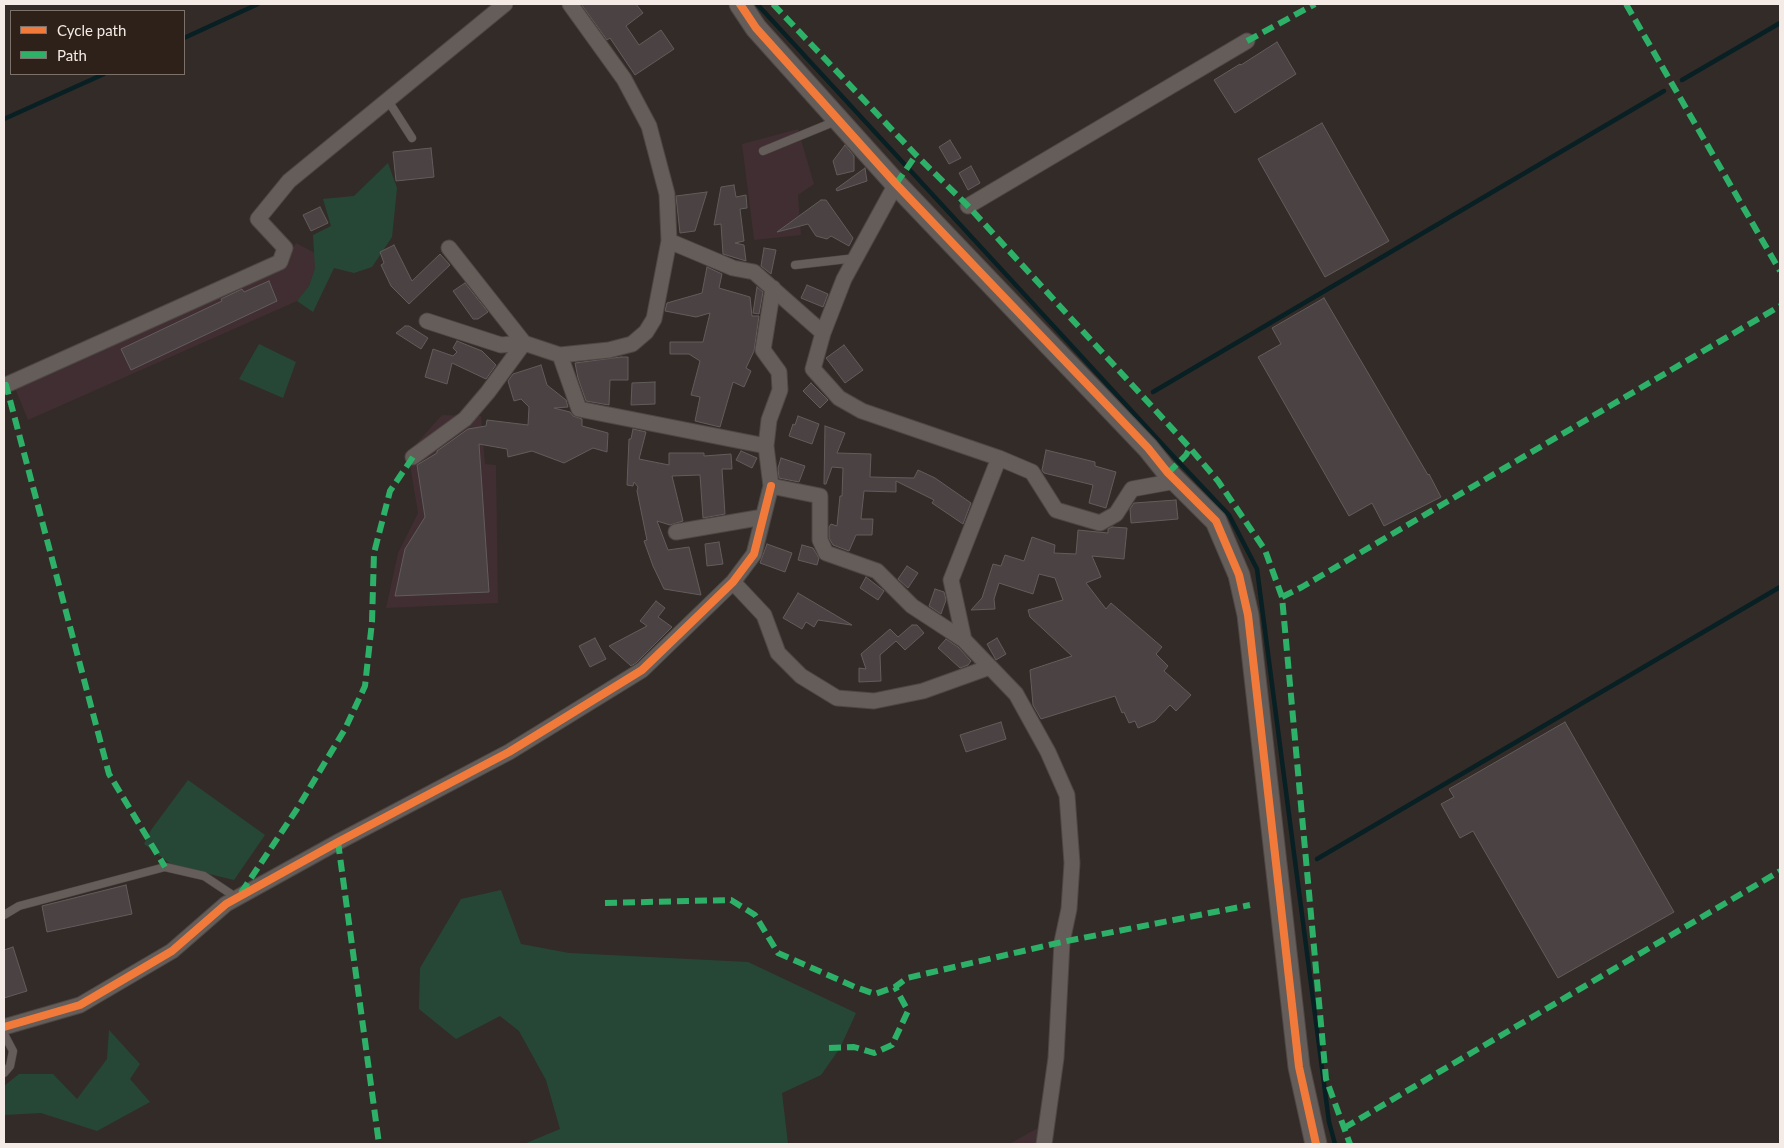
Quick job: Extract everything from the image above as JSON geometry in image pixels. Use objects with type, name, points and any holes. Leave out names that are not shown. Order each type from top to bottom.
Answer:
[{"type":"street","points":[[6,385],[280,262],[285,248],[258,219],[289,182],[505,4]]},
{"type":"street","points":[[427,321],[501,345],[524,343],[560,355],[609,350],[632,344],[646,332],[654,319],[669,241],[667,194],[649,126],[624,79],[570,4]]},
{"type":"street","points":[[740,4],[756,28],[896,184],[1216,521],[1239,575],[1248,615],[1299,1067],[1316,1144]]},
{"type":"street","points":[[968,206],[1247,41]]},
{"type":"street","points":[[896,184],[844,279],[823,333],[813,369],[840,398],[862,411],[999,458],[1032,472],[1056,510],[1100,523],[1116,514],[1132,489],[1176,481]]},
{"type":"street","points":[[669,241],[733,268],[754,272],[823,333]]},
{"type":"street","points":[[449,248],[524,343]]},
{"type":"street","points":[[4,1026],[80,1005],[172,951],[226,904],[338,842],[509,752],[642,670],[733,582],[754,554],[771,486],[766,446],[769,420],[780,390],[779,372],[763,350],[773,288]]},
{"type":"street","points":[[413,457],[465,419],[488,392],[524,343]]},
{"type":"street","points":[[560,355],[579,409],[766,446]]},
{"type":"street","points":[[964,640],[951,580],[999,458]]},
{"type":"street","points":[[771,486],[820,496],[820,540],[826,553],[877,572],[912,606],[964,640],[1016,694],[1048,752],[1067,795],[1072,863],[1069,909],[1062,942],[1056,1058],[1044,1144]]},
{"type":"street","points":[[676,532],[763,518]]},
{"type":"street","points":[[733,582],[764,615],[778,653],[801,676],[837,698],[874,701],[923,691],[990,667]]},
{"type":"lane","points":[[388,99],[412,138]]},
{"type":"lane","points":[[764,151],[840,120]]},
{"type":"lane","points":[[795,265],[856,258]]},
{"type":"lane","points":[[4,916],[19,906],[165,867],[204,876],[237,898]]},
{"type":"lane","points":[[4,1034],[13,1052],[10,1066],[4,1073]]},
{"type":"shaded area","points":[[798,129],[814,184],[798,195],[801,235],[754,240],[742,144]]},
{"type":"shaded area","points":[[296,243],[315,253],[315,268],[309,286],[297,301],[28,420],[15,388],[281,267]]},
{"type":"shaded area","points":[[442,415],[481,416],[485,464],[496,465],[498,603],[386,608],[398,553],[418,513],[408,453]]},
{"type":"shaded area","points":[[1038,1128],[1039,1144],[1009,1144]]},
{"type":"green space","points":[[388,163],[397,188],[392,237],[372,267],[354,273],[334,268],[313,312],[297,301],[309,286],[315,268],[313,235],[331,226],[323,199],[354,196]]},
{"type":"green space","points":[[259,344],[296,362],[283,398],[239,379]]},
{"type":"green space","points":[[188,780],[265,835],[234,880],[172,865],[144,844],[151,830]]},
{"type":"green space","points":[[501,890],[521,944],[569,953],[748,962],[856,1013],[840,1048],[821,1075],[782,1093],[788,1144],[524,1144],[560,1129],[546,1080],[519,1031],[500,1016],[456,1039],[419,1009],[420,968],[461,899]]},
{"type":"green space","points":[[109,1030],[140,1064],[130,1079],[150,1102],[97,1131],[41,1113],[4,1115],[4,1086],[19,1074],[53,1074],[77,1099],[107,1059]]},
{"type":"building","points":[[581,4],[636,4],[643,13],[626,26],[639,45],[661,30],[674,49],[635,75],[610,38],[607,40]]},
{"type":"building","points":[[1277,42],[1296,74],[1235,113],[1214,80]]},
{"type":"building","points":[[1322,123],[1389,241],[1325,277],[1258,159]]},
{"type":"building","points":[[950,140],[961,158],[949,164],[939,147]]},
{"type":"building","points":[[845,145],[854,156],[854,171],[837,175],[833,161]]},
{"type":"building","points":[[431,148],[434,177],[396,181],[393,152]]},
{"type":"building","points":[[971,166],[980,183],[968,190],[959,173]]},
{"type":"building","points":[[865,168],[867,181],[837,191],[836,189]]},
{"type":"building","points":[[734,185],[736,197],[746,195],[747,208],[740,209],[744,241],[735,243],[744,245],[746,261],[723,254],[721,224],[714,225],[721,187]]},
{"type":"building","points":[[707,192],[695,231],[680,233],[676,196]]},
{"type":"building","points":[[821,200],[826,200],[853,238],[849,246],[831,236],[827,239],[816,236],[808,224],[777,232]]},
{"type":"building","points":[[320,207],[328,223],[311,231],[303,215]]},
{"type":"building","points":[[394,245],[412,281],[440,254],[450,265],[409,304],[391,286],[381,265],[384,263],[380,252]]},
{"type":"building","points":[[764,248],[776,250],[771,274],[761,266]]},
{"type":"building","points":[[707,267],[722,274],[719,288],[750,297],[752,316],[759,316],[754,351],[746,368],[751,371],[744,387],[733,382],[720,427],[695,421],[700,397],[691,395],[700,361],[689,354],[670,354],[670,342],[703,342],[710,313],[696,317],[665,311],[667,303],[702,293]]},
{"type":"building","points":[[269,281],[277,301],[131,370],[121,349],[222,301],[221,299],[242,289],[244,292]]},
{"type":"building","points":[[465,283],[488,312],[478,319],[473,319],[453,291]]},
{"type":"building","points":[[807,285],[828,294],[823,307],[801,298]]},
{"type":"building","points":[[757,287],[763,292],[759,314],[753,313]]},
{"type":"building","points":[[1324,298],[1441,497],[1384,526],[1372,503],[1349,516],[1258,357],[1281,344],[1272,328]]},
{"type":"building","points":[[405,326],[409,326],[428,338],[421,349],[396,333]]},
{"type":"building","points":[[457,341],[482,351],[496,365],[486,379],[452,363],[447,384],[425,377],[433,349],[453,356],[457,352],[453,348]]},
{"type":"building","points":[[844,345],[863,370],[845,383],[826,358]]},
{"type":"building","points":[[628,357],[628,380],[610,380],[609,405],[586,401],[575,363]]},
{"type":"building","points":[[541,365],[547,385],[566,400],[568,407],[554,408],[570,412],[573,416],[582,419],[582,426],[608,433],[607,452],[593,448],[564,463],[532,451],[508,457],[507,449],[479,444],[489,592],[395,596],[405,549],[425,517],[417,465],[437,453],[437,451],[468,429],[486,426],[487,420],[528,425],[529,407],[521,399],[514,401],[508,381],[513,374]]},
{"type":"building","points":[[655,382],[655,404],[631,405],[632,383]]},
{"type":"building","points":[[811,383],[828,400],[820,408],[803,391]]},
{"type":"building","points":[[798,416],[819,424],[812,444],[789,436]]},
{"type":"building","points":[[825,426],[845,433],[837,453],[871,454],[870,477],[914,478],[918,470],[935,478],[971,503],[963,524],[932,503],[934,500],[896,481],[896,492],[864,491],[861,519],[873,519],[872,535],[856,535],[849,551],[833,545],[829,538],[829,527],[831,524],[837,526],[840,496],[842,496],[843,468],[832,467],[826,484],[824,484]]},
{"type":"building","points":[[633,429],[646,432],[639,459],[669,465],[669,453],[704,453],[704,456],[731,454],[732,469],[722,469],[725,514],[703,518],[700,475],[672,476],[683,521],[670,525],[657,521],[668,550],[689,547],[701,595],[664,589],[653,566],[644,541],[647,540],[637,491],[638,487],[634,482],[633,486],[627,485],[629,439],[631,439]]},
{"type":"building","points":[[1046,450],[1095,462],[1095,466],[1116,472],[1106,508],[1089,503],[1093,485],[1044,473],[1042,470]]},
{"type":"building","points":[[741,451],[757,458],[752,468],[736,460]]},
{"type":"building","points":[[781,458],[805,466],[799,482],[779,478],[778,468]]},
{"type":"building","points":[[1176,500],[1178,519],[1131,523],[1130,509],[1134,503]]},
{"type":"building","points":[[1112,527],[1127,528],[1124,559],[1092,556],[1101,577],[1086,583],[1106,609],[1111,603],[1162,647],[1156,654],[1168,666],[1164,671],[1191,695],[1176,711],[1170,705],[1155,721],[1138,728],[1135,721],[1129,723],[1124,712],[1122,713],[1115,696],[1041,719],[1033,705],[1030,670],[1072,656],[1030,617],[1028,610],[1063,600],[1055,578],[1039,574],[1033,594],[999,583],[994,599],[995,609],[971,610],[982,598],[993,564],[1001,566],[1005,555],[1024,561],[1032,537],[1055,545],[1054,553],[1076,554],[1078,530],[1108,533],[1108,529]]},
{"type":"building","points":[[719,542],[723,564],[707,566],[705,544]]},
{"type":"building","points":[[767,544],[792,553],[785,572],[760,563]]},
{"type":"building","points":[[802,545],[813,548],[819,558],[817,565],[798,560]]},
{"type":"building","points":[[907,566],[918,573],[908,588],[898,579]]},
{"type":"building","points":[[866,577],[884,591],[878,600],[860,588]]},
{"type":"building","points":[[935,589],[944,592],[946,600],[941,614],[929,606]]},
{"type":"building","points":[[798,593],[852,625],[818,620],[814,627],[806,622],[802,629],[783,618]]},
{"type":"building","points":[[656,601],[665,608],[658,617],[672,627],[631,666],[609,646],[647,626],[640,621]]},
{"type":"building","points":[[912,625],[917,625],[924,633],[905,650],[896,641],[880,655],[881,681],[859,682],[859,668],[866,669],[861,654],[890,629],[898,637]]},
{"type":"building","points":[[595,638],[606,659],[590,667],[579,646]]},
{"type":"building","points":[[997,638],[1006,654],[996,660],[987,644]]},
{"type":"building","points":[[946,639],[958,647],[971,661],[968,665],[960,668],[938,648]]},
{"type":"building","points":[[1001,722],[1006,739],[966,752],[960,735]]},
{"type":"building","points":[[1565,722],[1674,912],[1558,978],[1473,831],[1460,838],[1441,804],[1454,797],[1449,789]]},
{"type":"building","points":[[126,885],[132,914],[47,932],[42,906]]},
{"type":"building","points":[[13,947],[27,991],[4,998],[4,950]]},
{"type":"waterway","points":[[185,38],[258,4]]},
{"type":"waterway","points":[[757,4],[1229,515],[1257,569],[1329,1122],[1335,1144]]},
{"type":"waterway","points":[[1682,80],[1780,23]]},
{"type":"waterway","points":[[4,119],[102,75]]},
{"type":"waterway","points":[[1153,392],[1664,91]]},
{"type":"waterway","points":[[1317,859],[1780,587]]},
{"type":"marked path","points":[[773,4],[916,155],[968,206],[1190,448],[1218,481],[1265,550],[1282,597],[1326,1079],[1350,1144]]},
{"type":"marked path","points":[[1247,41],[1315,4]]},
{"type":"marked path","points":[[1626,4],[1780,271]]},
{"type":"marked path","points":[[896,184],[916,155]]},
{"type":"marked path","points":[[1282,597],[1780,306]]},
{"type":"marked path","points":[[4,386],[6,385],[109,774],[165,867]]},
{"type":"marked path","points":[[1168,473],[1186,455],[1190,448]]},
{"type":"marked path","points":[[241,893],[297,809],[345,729],[365,686],[372,622],[374,553],[390,491],[413,457]]},
{"type":"marked path","points":[[338,842],[379,1144]]},
{"type":"marked path","points":[[1344,1128],[1780,871]]},
{"type":"marked path","points":[[605,903],[731,900],[755,915],[778,953],[875,994],[895,987],[907,978],[1062,942],[1250,905]]},
{"type":"marked path","points":[[829,1048],[854,1047],[874,1053],[892,1045],[908,1011],[895,987]]},
{"type":"cycle path","points":[[740,4],[756,28],[896,184],[1148,448],[1168,473],[1216,521],[1239,575],[1248,615],[1299,1067],[1316,1144]]},
{"type":"cycle path","points":[[4,1027],[80,1005],[172,951],[226,904],[338,842],[509,752],[642,670],[733,582],[754,554],[771,486]]}]
